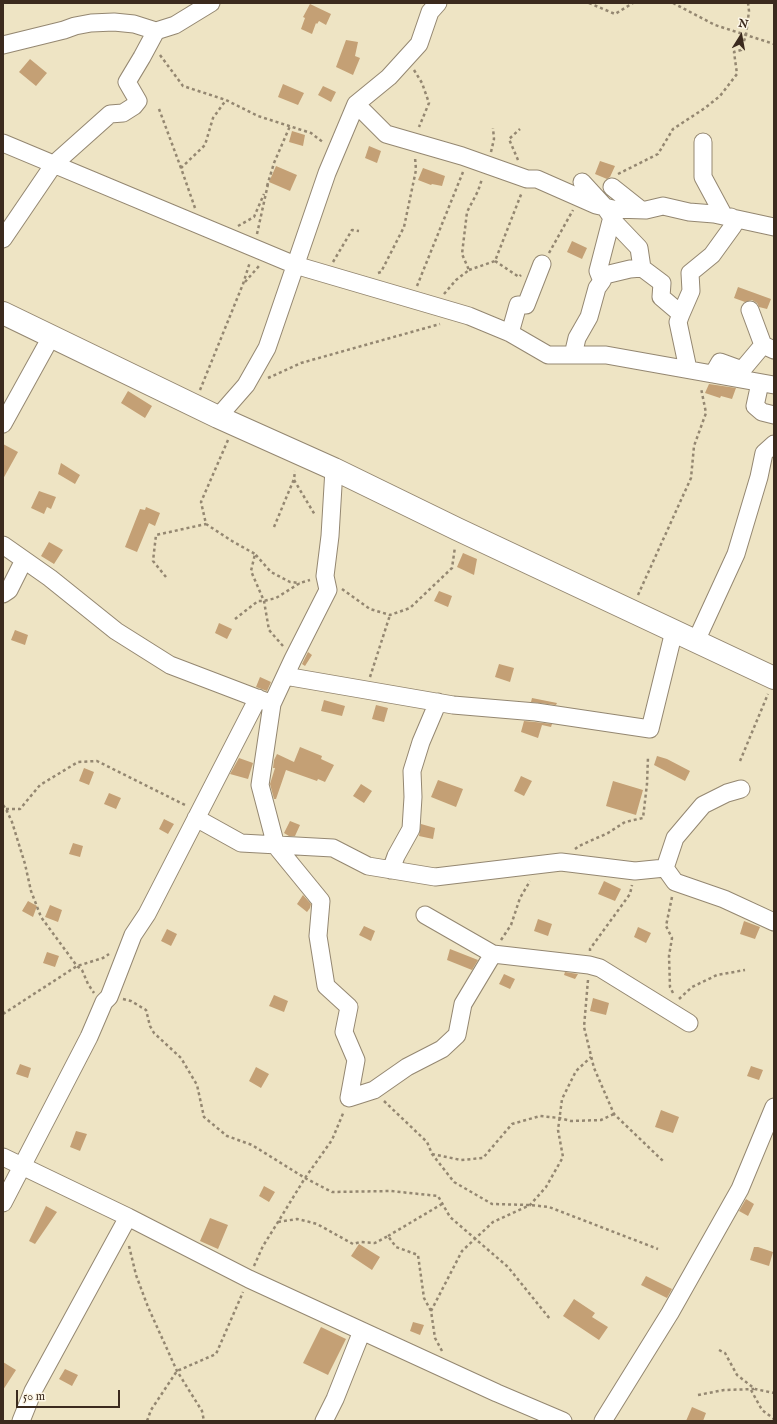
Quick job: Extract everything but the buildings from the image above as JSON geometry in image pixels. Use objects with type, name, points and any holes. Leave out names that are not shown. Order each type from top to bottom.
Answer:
[{"type":"highway","points":[[3,313],[194,406],[334,469],[457,529],[696,641],[772,683]]},
{"type":"street","points":[[3,239],[54,164],[110,114],[123,113],[134,106],[138,101],[127,82],[153,36],[210,3]]},
{"type":"street","points":[[226,421],[266,348],[326,173],[356,104],[389,77],[419,44],[430,12],[438,3]]},
{"type":"street","points":[[3,45],[91,23],[114,22],[134,24],[153,36]]},
{"type":"street","points":[[356,104],[386,134],[468,158],[527,179],[537,179],[581,191],[608,212],[617,225],[639,248],[642,268]]},
{"type":"street","points":[[700,372],[678,322],[691,291],[690,273],[712,255],[733,226],[703,177],[703,142]]},
{"type":"street","points":[[3,143],[295,265],[469,316],[510,333],[548,355],[606,355],[767,384],[755,406],[762,412],[774,415]]},
{"type":"street","points":[[612,187],[641,210]]},
{"type":"street","points":[[608,212],[613,209],[646,210],[662,206],[689,212],[727,216],[774,227]]},
{"type":"street","points":[[602,281],[598,271],[608,212]]},
{"type":"street","points":[[510,333],[518,306],[526,305],[542,264]]},
{"type":"street","points":[[573,355],[577,338],[589,317],[597,288],[606,275],[630,269],[642,268],[662,283],[661,297],[681,314]]},
{"type":"street","points":[[700,372],[720,362],[742,370],[768,347],[750,310]]},
{"type":"street","points":[[3,424],[51,337]]},
{"type":"street","points":[[696,641],[736,554],[759,477],[764,453],[774,444]]},
{"type":"street","points":[[3,1203],[89,1037],[104,1002],[109,997],[133,935],[148,914],[197,815],[265,701],[285,676],[328,590],[325,576],[330,536],[334,469]]},
{"type":"street","points":[[3,545],[50,578],[116,631],[170,665],[265,701]]},
{"type":"street","points":[[3,594],[9,590],[24,560]]},
{"type":"street","points":[[285,676],[453,705],[536,712],[650,729],[674,631]]},
{"type":"street","points":[[265,701],[260,785],[276,846],[321,901],[318,936],[326,986],[349,1007],[344,1032],[356,1060],[349,1098],[374,1090],[408,1067],[442,1048],[457,1035],[463,1004],[493,954]]},
{"type":"street","points":[[391,870],[396,856],[411,829],[413,797],[412,771],[420,742],[438,702]]},
{"type":"street","points":[[665,868],[675,838],[702,805],[727,793],[740,789]]},
{"type":"street","points":[[197,815],[241,843],[333,848],[368,866],[435,877],[554,863],[635,871],[665,868]]},
{"type":"street","points":[[665,868],[674,882],[724,899],[774,922]]},
{"type":"street","points":[[425,915],[493,954],[589,965],[600,968],[689,1023]]},
{"type":"street","points":[[603,1421],[670,1313],[740,1189],[774,1107]]},
{"type":"street","points":[[3,1157],[128,1217],[249,1279],[497,1394],[563,1421]]},
{"type":"street","points":[[21,1421],[33,1391],[128,1217]]},
{"type":"street","points":[[324,1421],[335,1399],[362,1331]]},
{"type":"path","points":[[589,3],[615,14],[633,3]]},
{"type":"path","points":[[673,3],[715,24],[774,44]]},
{"type":"path","points":[[612,187],[617,174],[658,154],[673,129],[720,96],[737,74],[734,52],[741,50],[746,35],[749,11],[748,3]]},
{"type":"path","points":[[153,36],[183,86],[226,100],[258,116],[311,134],[336,152]]},
{"type":"path","points":[[374,274],[380,272],[404,227],[416,170],[413,142],[429,103],[422,83],[406,58]]},
{"type":"path","points":[[181,168],[205,145],[213,118],[226,100]]},
{"type":"path","points":[[159,109],[202,226]]},
{"type":"path","points":[[220,234],[235,228],[254,216],[262,200],[274,164],[290,126]]},
{"type":"path","points":[[469,270],[462,254],[467,212],[478,191],[487,165],[494,139],[493,128]]},
{"type":"path","points":[[496,261],[527,179],[508,139],[520,129]]},
{"type":"path","points":[[412,299],[468,158]]},
{"type":"path","points":[[194,406],[243,284],[262,251],[268,184]]},
{"type":"path","points":[[496,261],[519,277],[530,268],[542,264],[581,191]]},
{"type":"path","points":[[325,274],[352,230],[359,231]]},
{"type":"path","points":[[243,284],[262,251]]},
{"type":"path","points":[[429,304],[443,296],[456,280],[469,270],[496,261]]},
{"type":"path","points":[[246,385],[274,376],[301,363],[469,316]]},
{"type":"path","points":[[631,611],[691,478],[694,446],[706,413],[700,372]]},
{"type":"path","points":[[226,421],[201,502],[206,524],[255,554],[271,572],[290,582],[300,583]]},
{"type":"path","points":[[274,527],[294,479],[298,453]]},
{"type":"path","points":[[294,479],[325,532],[330,536]]},
{"type":"path","points":[[166,577],[153,561],[156,535],[206,524]]},
{"type":"path","points":[[236,619],[258,600],[264,601],[276,598],[300,583],[325,576],[370,609],[390,615],[410,608],[452,568],[457,529]]},
{"type":"path","points":[[255,554],[251,571],[264,601],[269,630],[293,659]]},
{"type":"path","points":[[365,690],[390,615]]},
{"type":"path","points":[[740,761],[772,683]]},
{"type":"path","points":[[493,954],[511,925],[520,898],[533,875],[579,846],[608,833],[625,822],[642,818],[648,784],[648,757]]},
{"type":"path","points":[[6,809],[20,809],[40,786],[78,762],[97,761],[197,815]]},
{"type":"path","points":[[3,805],[12,822],[25,864],[31,891],[41,917],[77,966],[82,970],[95,995],[115,997],[131,1001],[146,1010],[150,1026],[154,1033],[182,1058],[197,1085],[204,1117],[227,1136],[252,1145],[305,1178],[332,1192],[399,1192],[438,1196],[450,1217],[508,1267],[550,1319]]},
{"type":"path","points":[[635,871],[630,894],[590,949],[584,1027],[594,1068],[614,1114],[663,1161]]},
{"type":"path","points":[[674,882],[666,926],[672,938],[669,956],[670,987],[676,1001],[692,987],[717,975],[744,970]]},
{"type":"path","points":[[3,1014],[77,966],[103,958],[109,953]]},
{"type":"path","points":[[431,1311],[462,1251],[476,1240],[493,1222],[530,1205],[546,1187],[562,1157],[558,1130],[562,1098],[576,1071],[591,1057]]},
{"type":"path","points":[[374,1090],[427,1142],[432,1154],[454,1182],[492,1204],[549,1207],[658,1249]]},
{"type":"path","points":[[432,1154],[461,1160],[482,1158],[512,1124],[540,1116],[571,1121],[600,1120],[614,1114]]},
{"type":"path","points":[[278,1222],[297,1219],[306,1220],[317,1224],[353,1244],[360,1242],[375,1243],[442,1204]]},
{"type":"path","points":[[128,1217],[124,1224],[136,1275],[177,1371],[202,1411],[204,1421]]},
{"type":"path","points":[[388,1236],[396,1247],[418,1256],[424,1298],[431,1311],[435,1338],[446,1357]]},
{"type":"path","points":[[719,1350],[725,1353],[737,1375],[755,1389]]},
{"type":"path","points":[[698,1395],[724,1390],[755,1389],[774,1393]]},
{"type":"path","points":[[751,1390],[762,1410],[774,1419]]}]
